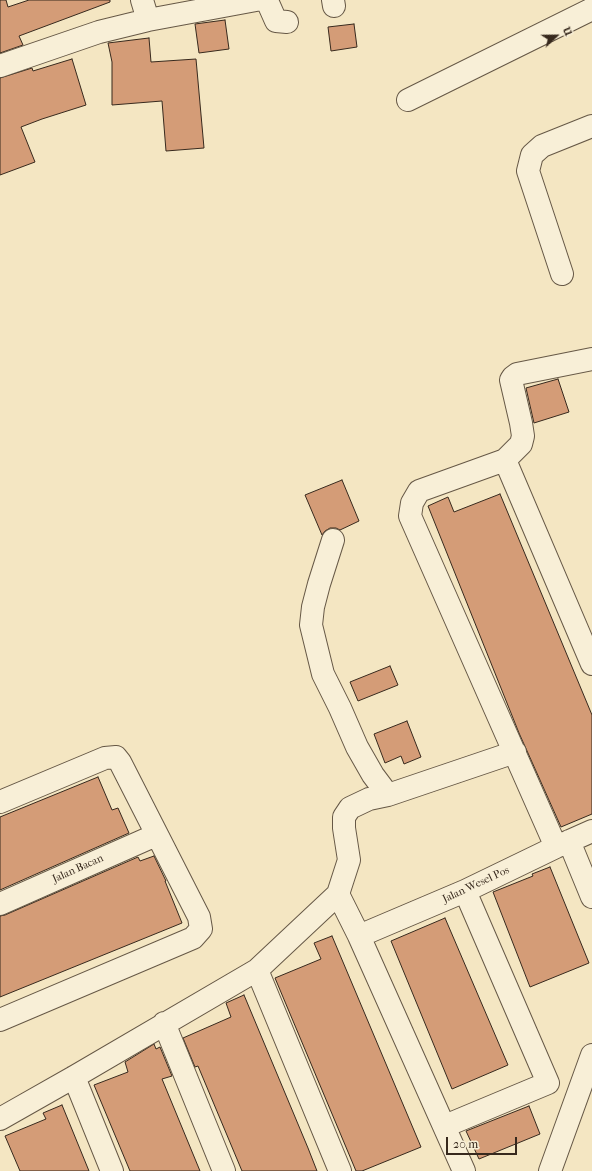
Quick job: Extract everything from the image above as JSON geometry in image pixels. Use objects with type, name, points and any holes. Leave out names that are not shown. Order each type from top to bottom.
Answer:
[{"type":"street","points":[[142,0],[148,20]]},
{"type":"street","points":[[0,66],[99,32],[148,20],[256,0]]},
{"type":"street","points":[[263,0],[268,4],[276,21],[287,22]]},
{"type":"street","points":[[408,100],[592,9]]},
{"type":"street","points":[[562,274],[528,171],[532,154],[542,146],[592,126]]},
{"type":"street","points":[[592,359],[517,374],[513,377],[511,380],[523,436],[521,444],[505,460],[419,491],[412,503],[410,516],[515,752],[562,844],[592,897]]},
{"type":"street","points":[[505,460],[592,664]]},
{"type":"street","points":[[333,540],[313,607],[311,625],[323,674],[357,747],[373,775],[388,795]]},
{"type":"street","points":[[0,1119],[257,970],[338,894],[349,860],[344,828],[344,817],[350,808],[359,803],[388,795],[515,752]]},
{"type":"street","points":[[0,802],[105,758],[116,757],[120,762],[199,917],[201,929],[193,938],[0,1020]]},
{"type":"street","name":"Jalan Wesel Pos","points":[[360,936],[466,892],[562,844],[592,832]]},
{"type":"street","name":"Jalan Bacan","points":[[0,904],[156,835]]},
{"type":"street","points":[[445,1126],[548,1083],[466,892]]},
{"type":"street","points":[[338,894],[360,936],[445,1126],[462,1170]]},
{"type":"street","points":[[257,970],[340,1171]]},
{"type":"street","points":[[164,1023],[224,1171]]},
{"type":"street","points":[[550,1171],[592,1055]]},
{"type":"street","points":[[74,1077],[112,1171]]},
{"type":"building","points":[[0,0],[6,0],[8,7],[29,0],[110,0],[110,2],[19,36],[23,45],[0,53]]},
{"type":"building","points":[[225,20],[229,49],[199,53],[195,24]]},
{"type":"building","points":[[354,24],[357,47],[331,51],[328,27]]},
{"type":"building","points":[[149,38],[151,62],[196,59],[204,148],[166,151],[162,101],[112,105],[112,62],[108,43]]},
{"type":"building","points":[[72,59],[86,105],[21,127],[35,162],[0,175],[0,78],[32,68],[33,71]]},
{"type":"building","points":[[558,379],[569,412],[534,423],[526,388]]},
{"type":"building","points":[[342,480],[359,521],[340,530],[330,528],[322,535],[305,495]]},
{"type":"building","points":[[500,494],[592,715],[592,814],[561,827],[519,733],[428,506],[448,497],[454,512]]},
{"type":"building","points":[[390,666],[398,685],[358,701],[350,682]]},
{"type":"building","points":[[407,721],[421,757],[404,764],[401,756],[385,763],[374,734]]},
{"type":"building","points":[[98,777],[112,810],[118,808],[129,833],[0,890],[0,817]]},
{"type":"building","points":[[154,856],[166,881],[182,923],[0,997],[0,916],[138,857],[140,861]]},
{"type":"building","points":[[550,867],[589,963],[530,987],[493,892],[533,876],[532,874]]},
{"type":"building","points":[[445,918],[508,1065],[452,1089],[391,941]]},
{"type":"building","points":[[332,936],[421,1147],[362,1171],[356,1171],[275,978],[321,959],[314,943]]},
{"type":"building","points":[[244,995],[317,1171],[242,1171],[198,1066],[195,1067],[183,1038],[231,1017],[226,1003]]},
{"type":"building","points":[[154,1044],[156,1049],[160,1047],[172,1076],[162,1079],[200,1171],[130,1171],[94,1085],[128,1072],[125,1062]]},
{"type":"building","points":[[62,1105],[89,1171],[20,1171],[5,1136],[46,1119],[43,1113]]},
{"type":"building","points":[[529,1106],[540,1134],[479,1159],[466,1131]]}]
